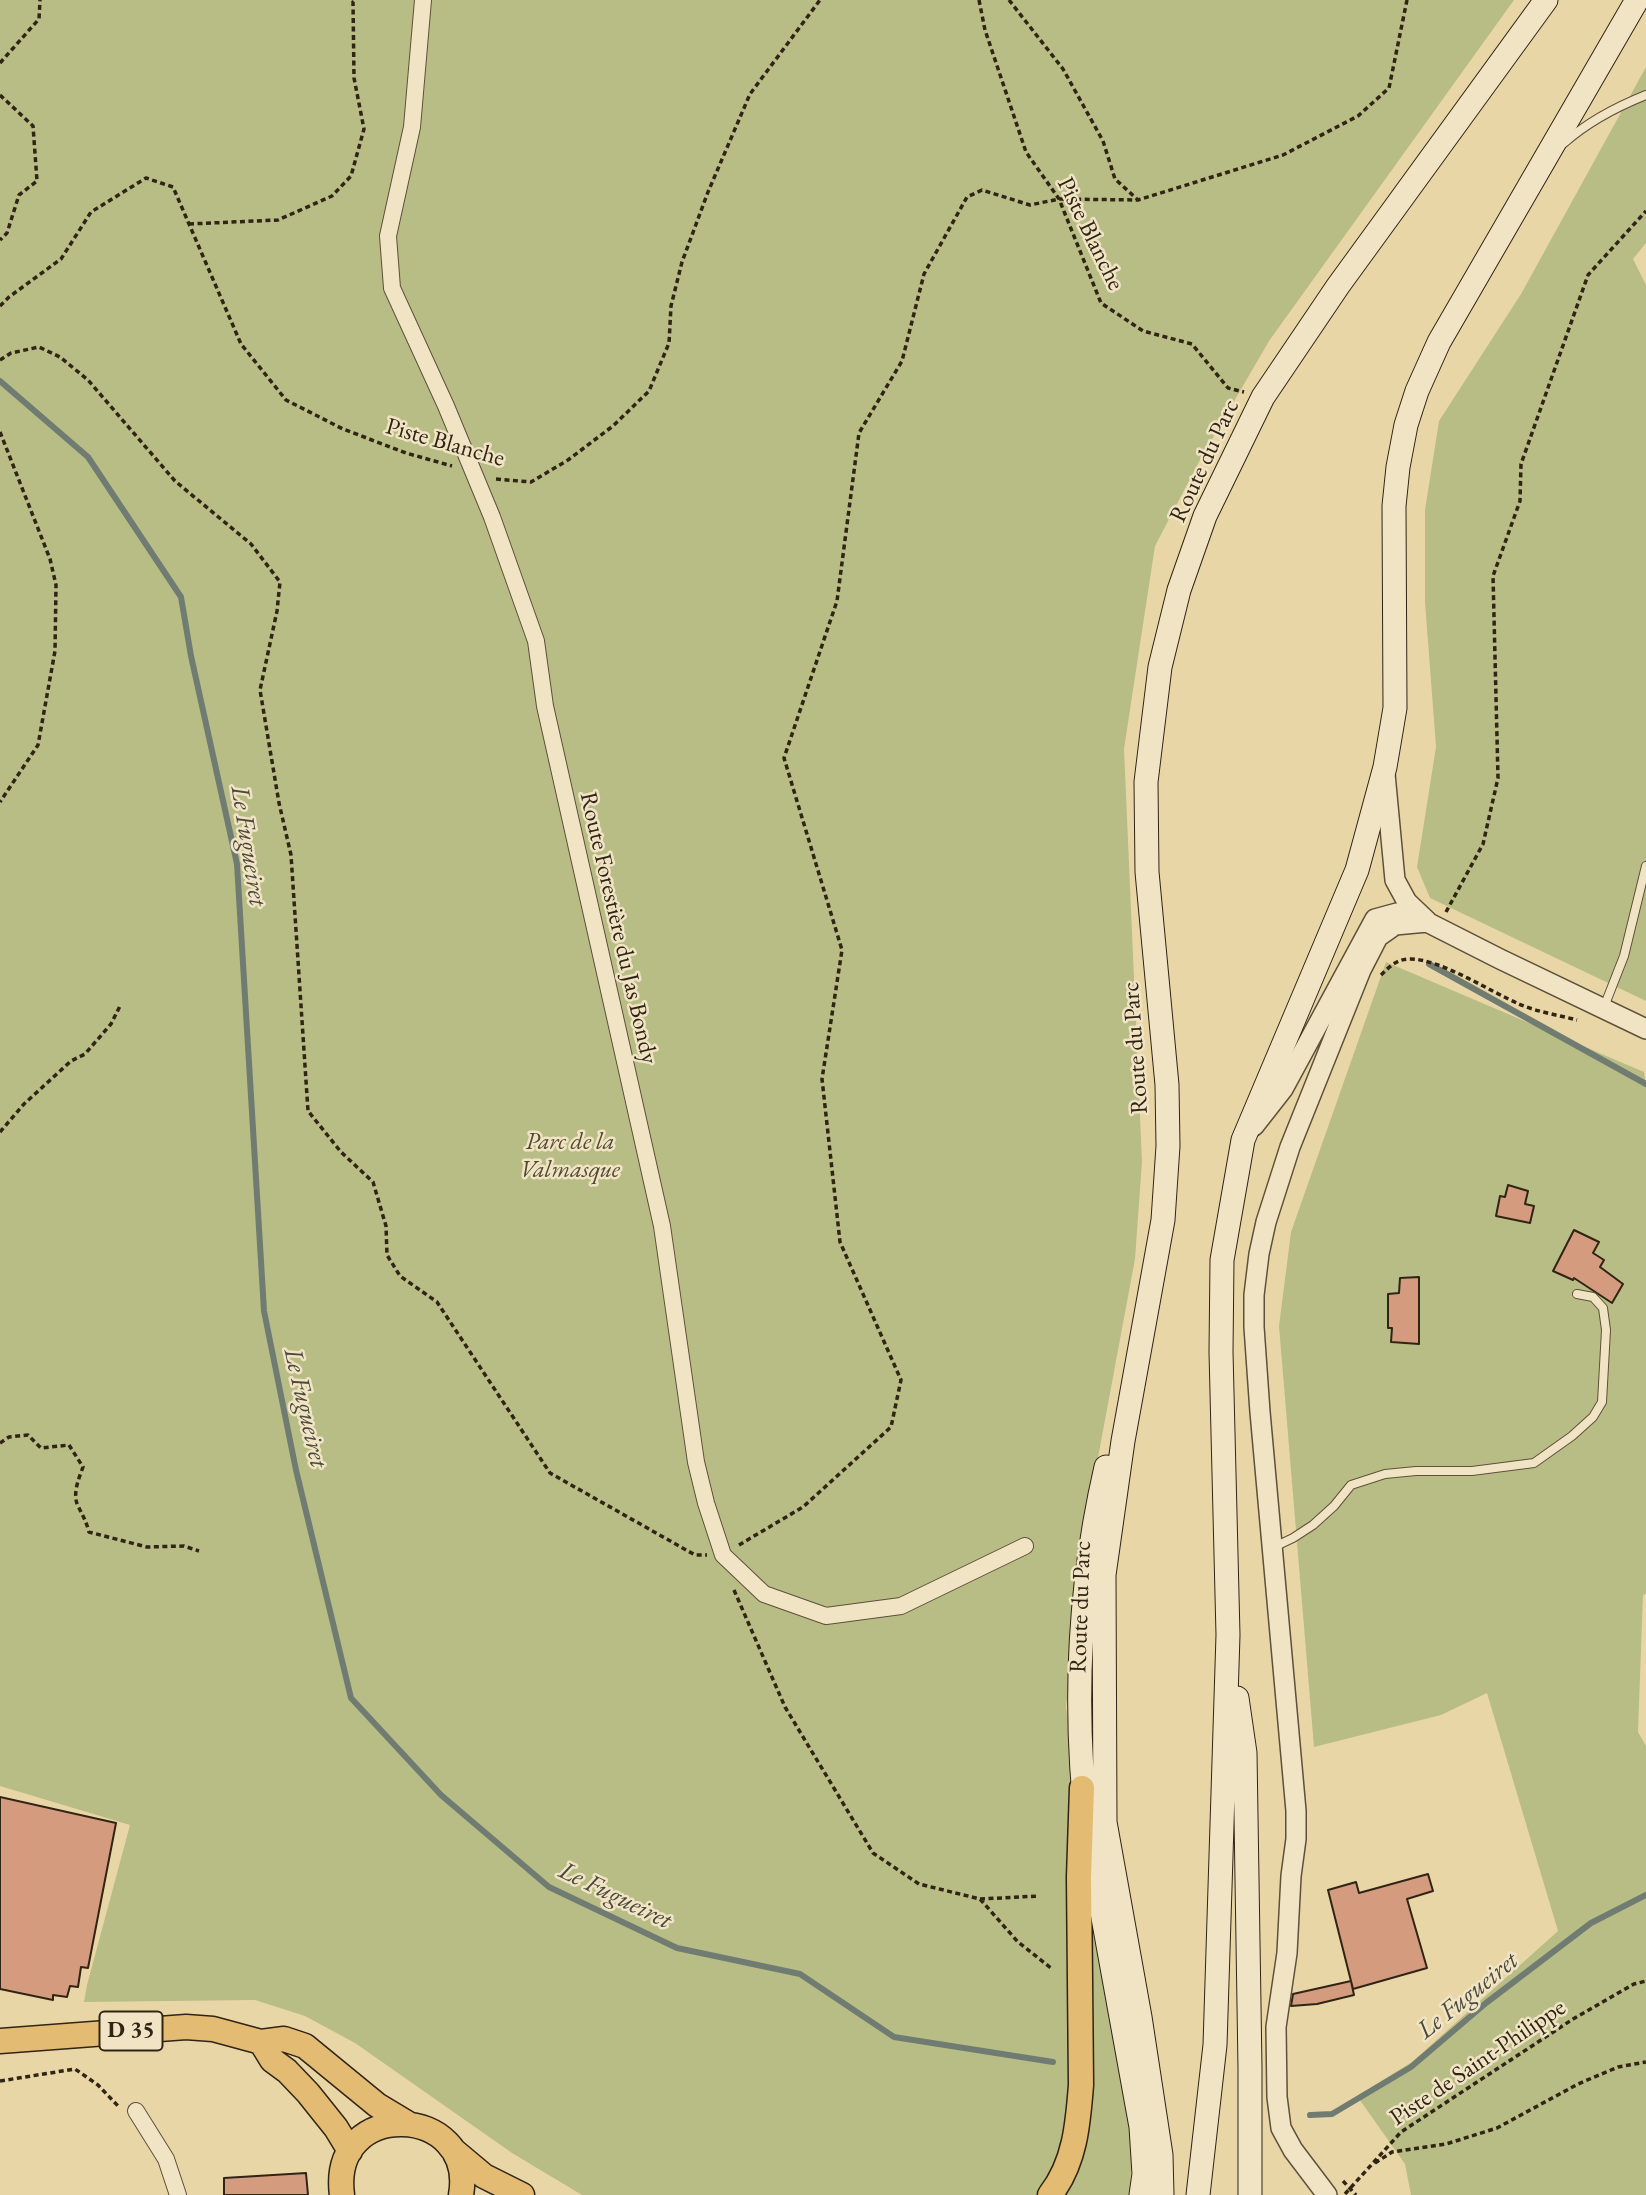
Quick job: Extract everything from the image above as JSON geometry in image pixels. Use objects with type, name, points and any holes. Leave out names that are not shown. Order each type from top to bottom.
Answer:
[{"type":"main road","name":"Route du Parc","points":[[1162,2195],[1161,2155],[1146,2055],[1105,1822],[1104,1575],[1123,1441],[1163,1220],[1168,1146],[1167,1085],[1147,872],[1146,782],[1160,667],[1179,590],[1205,516],[1263,397],[1338,286],[1546,0]]},
{"type":"main road","points":[[1198,2195],[1215,2045],[1228,1635],[1220,1352],[1222,1260],[1242,1140],[1357,870],[1385,767],[1395,708],[1394,506],[1406,425],[1417,391],[1439,342],[1637,0]]},
{"type":"main road","points":[[1050,2195],[1070,2155],[1079,2118],[1082,1607],[1094,1516],[1114,1434],[1132,1395]]},
{"type":"main road","points":[[1228,1635],[1245,1753],[1251,2068],[1250,2195]]},
{"type":"main road","points":[[1082,1788],[1088,1835],[1141,2127],[1144,2174],[1141,2195]]},
{"type":"main road","name":"D 35","points":[[0,2041],[186,2027],[214,2029],[261,2042],[284,2039],[306,2046],[377,2105],[407,2123]]},
{"type":"main road","points":[[261,2042],[272,2060],[308,2093],[336,2128],[350,2151]]},
{"type":"main road","points":[[342,2195],[342,2173],[356,2142],[374,2129],[396,2123],[428,2128],[484,2176],[522,2195]]},
{"type":"main road","points":[[451,2148],[460,2168],[461,2195]]},
{"type":"street","name":"Route Forestière du Jas Bondy","points":[[423,0],[412,127],[388,236],[392,288],[446,406],[471,472],[492,517],[536,641],[545,706],[662,1226],[696,1462],[723,1555],[764,1594],[826,1616],[901,1606],[1025,1546]]},
{"type":"street","points":[[1385,767],[1395,880],[1408,902],[1432,925]]},
{"type":"street","points":[[1242,1140],[1283,1089],[1376,919],[1397,913],[1432,925],[1646,1029]]},
{"type":"street","points":[[1327,2195],[1293,2150],[1281,2128],[1277,2098],[1276,2027],[1287,1953],[1296,1825],[1254,1327],[1256,1281],[1266,1222],[1290,1147],[1361,970],[1377,937],[1395,925],[1432,925]]},
{"type":"street","points":[[128,2109],[166,2159],[178,2195]]},
{"type":"lane","points":[[1547,159],[1578,131],[1610,110],[1646,94]]},
{"type":"lane","points":[[1603,1009],[1624,956],[1646,866]]},
{"type":"lane","points":[[1272,1548],[1313,1525],[1334,1506],[1351,1485],[1385,1474],[1472,1471],[1534,1463],[1572,1436],[1593,1416],[1602,1402],[1606,1330],[1603,1308],[1593,1297],[1577,1294]]},
{"type":"path","points":[[0,63],[40,19],[40,0]]},
{"type":"path","points":[[190,224],[278,220],[332,196],[351,176],[364,129],[354,78],[355,0]]},
{"type":"path","name":"Piste Blanche","points":[[0,306],[61,259],[91,212],[146,178],[173,187],[241,344],[286,400],[343,429],[406,453],[495,479],[531,482],[568,460],[613,426],[649,391],[669,344],[671,306],[682,262],[708,192],[750,94],[820,0]]},
{"type":"path","name":"Piste Blanche","points":[[979,0],[985,30],[1026,152],[1059,199],[1101,303],[1143,331],[1192,344],[1228,388],[1263,397]]},
{"type":"path","points":[[1009,0],[1063,69],[1102,141],[1115,179],[1138,200]]},
{"type":"path","points":[[0,360],[11,353],[39,347],[60,357],[88,380],[175,481],[251,544],[280,582],[277,611],[260,690],[279,803],[291,855],[308,1111],[341,1152],[373,1182],[386,1226],[387,1255],[400,1276],[437,1302],[550,1473],[695,1555],[723,1555],[803,1507],[891,1427],[901,1380],[840,1242],[822,1079],[842,950],[784,758],[837,601],[859,433],[902,361],[924,274],[967,197],[982,190],[1030,205],[1059,199],[1138,200],[1283,155],[1358,116],[1389,88],[1407,0]]},
{"type":"path","points":[[0,94],[33,126],[37,181],[19,195],[7,233],[0,240]]},
{"type":"path","points":[[1432,925],[1483,844],[1497,778],[1493,576],[1520,501],[1521,464],[1588,275],[1646,211]]},
{"type":"path","points":[[0,432],[50,559],[56,585],[55,651],[38,745],[0,802]]},
{"type":"path","points":[[0,1132],[24,1104],[71,1062],[85,1054],[111,1024],[121,1004]]},
{"type":"path","points":[[0,1443],[9,1437],[27,1435],[41,1448],[69,1445],[83,1467],[76,1489],[76,1504],[84,1515],[89,1532],[147,1547],[184,1546],[199,1551]]},
{"type":"path","points":[[723,1555],[736,1596],[785,1707],[873,1853],[919,1884],[980,1899],[1040,1896]]},
{"type":"path","points":[[980,1899],[1018,1942],[1051,1968]]},
{"type":"path","name":"Piste de Saint-Philippe","points":[[1344,2195],[1401,2132],[1573,2019],[1634,1984],[1646,1981]]},
{"type":"path","points":[[1354,2183],[1373,2164],[1392,2152],[1446,2144],[1497,2128],[1578,2084],[1618,2067],[1646,2062]]},
{"type":"path","points":[[0,2081],[75,2070],[128,2109]]},
{"type":"green space","name":"Parc de la Valmasque","points":[[0,0],[1514,0],[1269,341],[1200,460],[1155,546],[1124,749],[1142,1162],[1135,1259],[1086,1522],[1066,1707],[1132,2147],[1130,2195],[582,2195],[512,2153],[355,2043],[305,2016],[255,2000],[84,2002],[130,1825],[0,1786]]},
{"type":"green space","points":[[1646,67],[1646,243],[1633,259],[1646,285],[1646,1001],[1430,898],[1417,867],[1436,747],[1425,602],[1425,510],[1439,421],[1521,294]]},
{"type":"green space","points":[[1386,962],[1644,1072],[1646,1594],[1643,1595],[1638,1732],[1646,1746],[1646,2195],[1411,2195],[1405,2164],[1357,2096],[1412,2062],[1558,1931],[1487,1693],[1441,1715],[1314,1747],[1279,1326],[1291,1232]]},
{"type":"building","points":[[1508,1185],[1528,1191],[1525,1204],[1534,1206],[1530,1223],[1496,1216],[1500,1196],[1505,1197]]},
{"type":"building","points":[[1574,1230],[1599,1242],[1593,1253],[1604,1260],[1600,1267],[1623,1284],[1612,1303],[1574,1278],[1573,1280],[1553,1271]]},
{"type":"building","points":[[1419,1277],[1419,1344],[1391,1342],[1392,1328],[1388,1328],[1388,1294],[1399,1293],[1400,1278]]},
{"type":"building","points":[[0,1797],[116,1823],[88,1968],[81,1967],[78,1987],[70,1986],[67,1997],[53,1995],[53,2000],[0,1989]]},
{"type":"building","points":[[1428,1874],[1433,1891],[1407,1899],[1427,1968],[1353,1989],[1328,1890],[1356,1882],[1359,1893]]},
{"type":"building","points":[[1351,1981],[1354,1995],[1317,2004],[1291,2006],[1293,1994]]},
{"type":"building","points":[[306,2173],[308,2195],[224,2195],[224,2178]]},
{"type":"waterway","name":"Le Fugueiret","points":[[0,381],[88,457],[181,597],[191,656],[237,864],[264,1311],[296,1470],[351,1698],[441,1795],[549,1887],[677,1948],[800,1974],[894,2037],[1053,2062]]},
{"type":"waterway","points":[[1429,964],[1646,1084]]},
{"type":"waterway","name":"Le Fugueiret","points":[[1310,2115],[1332,2114],[1411,2067],[1486,2003],[1591,1923],[1646,1895]]}]
